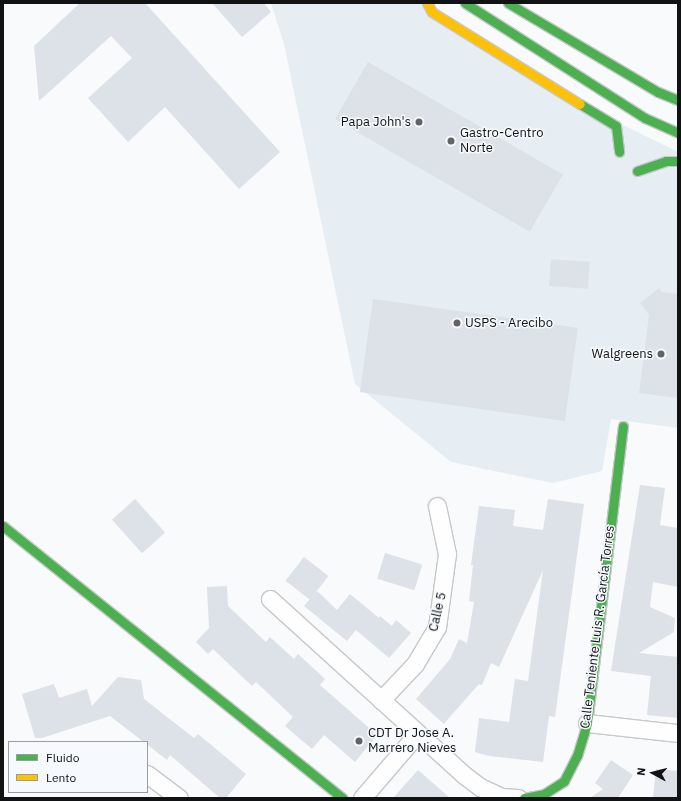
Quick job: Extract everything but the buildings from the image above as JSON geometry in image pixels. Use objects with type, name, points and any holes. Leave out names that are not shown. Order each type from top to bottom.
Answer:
[{"type":"street","points":[[428,3],[432,12],[616,126],[619,152]]},
{"type":"street","points":[[465,3],[645,118],[678,133]]},
{"type":"street","points":[[508,3],[658,92],[678,100]]},
{"type":"street","points":[[637,171],[666,161],[678,161]]},
{"type":"street","name":"Calle Teniente Luis R. García Torres","points":[[524,798],[544,794],[564,781],[577,756],[587,723],[623,426]]},
{"type":"street","name":"Calle 5","points":[[381,700],[415,664],[437,628],[447,554],[437,506]]},
{"type":"street","points":[[3,526],[342,798]]},
{"type":"street","points":[[270,599],[417,734],[480,787],[501,797],[518,798]]},
{"type":"street","points":[[587,723],[678,733]]},
{"type":"street","points":[[362,798],[417,734]]},
{"type":"street","points":[[148,775],[179,798]]},
{"type":"shaded area","points":[[271,3],[422,3],[605,116],[678,152],[678,428],[611,419],[602,471],[553,483],[451,462],[355,384],[284,44]]},
{"type":"traffic: fast","points":[[465,3],[645,118],[678,133]]},
{"type":"traffic: fast","points":[[508,3],[658,92],[678,100]]},
{"type":"traffic: fast","points":[[580,104],[616,126],[619,152]]},
{"type":"traffic: fast","points":[[637,171],[666,161],[678,161]]},
{"type":"traffic: fast","points":[[524,798],[544,794],[564,781],[577,756],[587,723],[623,426]]},
{"type":"traffic: fast","points":[[3,526],[342,798]]},
{"type":"traffic: slow","points":[[427,3],[432,12],[580,104]]},
{"type":"place","name":"Papa John's","points":[[419,122]]},
{"type":"place","name":"Gastro-Centro Norte","points":[[451,141]]},
{"type":"place","name":"USPS - Arecibo","points":[[457,323]]},
{"type":"place","name":"Walgreens","points":[[661,354]]},
{"type":"place","name":"CDT Dr Jose A. Marrero Nieves","points":[[359,741]]}]
